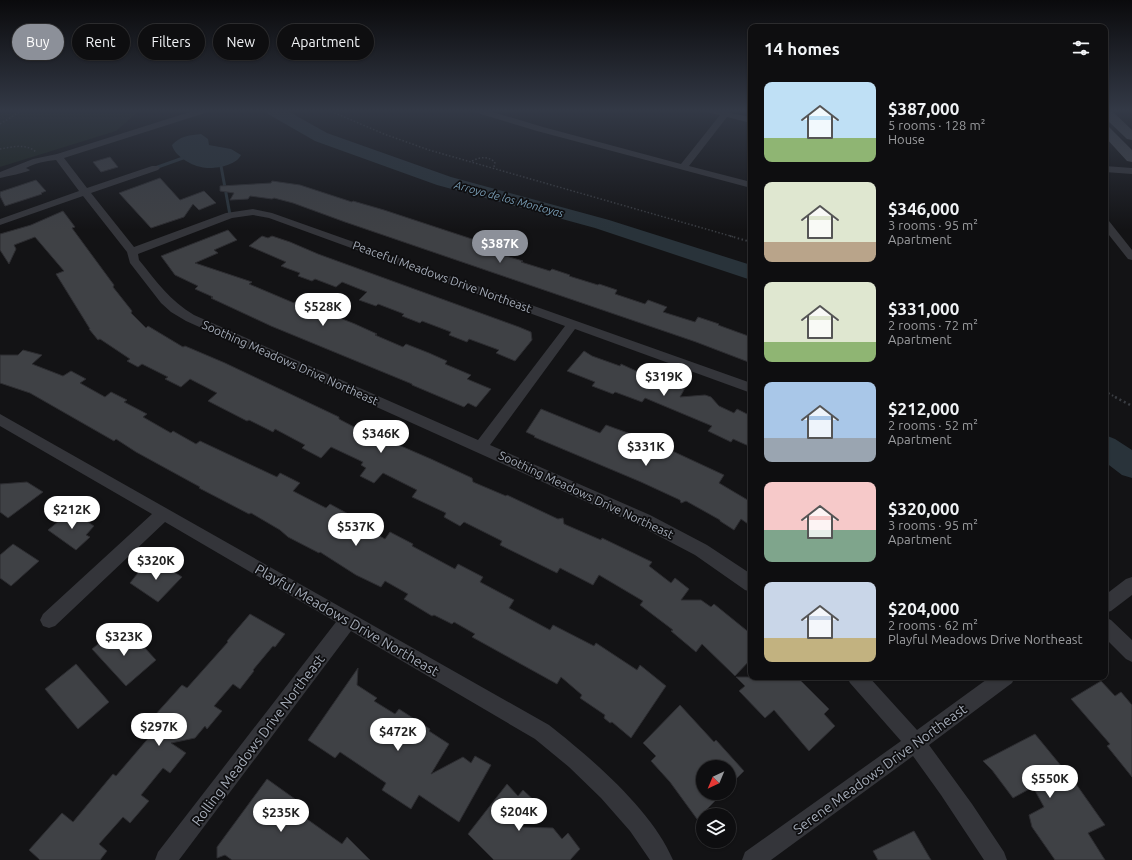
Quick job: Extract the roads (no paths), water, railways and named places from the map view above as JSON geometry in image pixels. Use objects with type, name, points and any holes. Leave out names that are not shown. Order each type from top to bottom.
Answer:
[{"type":"street","points":[[0,175],[41,159],[58,157],[79,150]]},
{"type":"street","points":[[617,150],[748,184]]},
{"type":"street","points":[[683,168],[697,150]]},
{"type":"street","points":[[1124,150],[1132,158]]},
{"type":"street","points":[[16,170],[27,170],[52,162],[58,157]]},
{"type":"street","name":"Soothing Meadows Drive Northeast","points":[[58,157],[132,252],[134,261],[165,300],[175,309],[190,318],[644,520],[701,550],[748,582]]},
{"type":"street","points":[[0,222],[155,168]]},
{"type":"street","points":[[1108,169],[1132,171]]},
{"type":"street","name":"Peaceful Meadows Drive Northeast","points":[[132,252],[230,214],[253,212],[272,216],[748,387]]},
{"type":"street","points":[[1108,227],[1132,257]]},
{"type":"street","points":[[1108,239],[1119,241]]},
{"type":"street","points":[[480,447],[573,324]]},
{"type":"street","name":"Playful Meadows Drive Northeast","points":[[0,419],[542,732],[577,760],[616,798],[655,848],[662,860]]},
{"type":"street","points":[[49,620],[163,514]]},
{"type":"street","points":[[1108,603],[1132,585]]},
{"type":"street","name":"Rolling Meadows Drive Northeast","points":[[166,860],[349,620]]},
{"type":"street","points":[[1108,629],[1132,653]]},
{"type":"street","points":[[859,680],[876,697],[915,744],[962,806],[996,860]]},
{"type":"street","name":"Serene Meadows Drive Northeast","points":[[753,860],[1002,680]]},
{"type":"waterway","name":"Arroyo de los Montoyas","points":[[358,150],[444,181],[602,224],[748,272]]},
{"type":"waterway","points":[[155,168],[183,158]]},
{"type":"waterway","points":[[221,166],[230,215]]},
{"type":"waterway","name":"Arroyo de los Montoyas","points":[[1108,449],[1132,466]]}]
